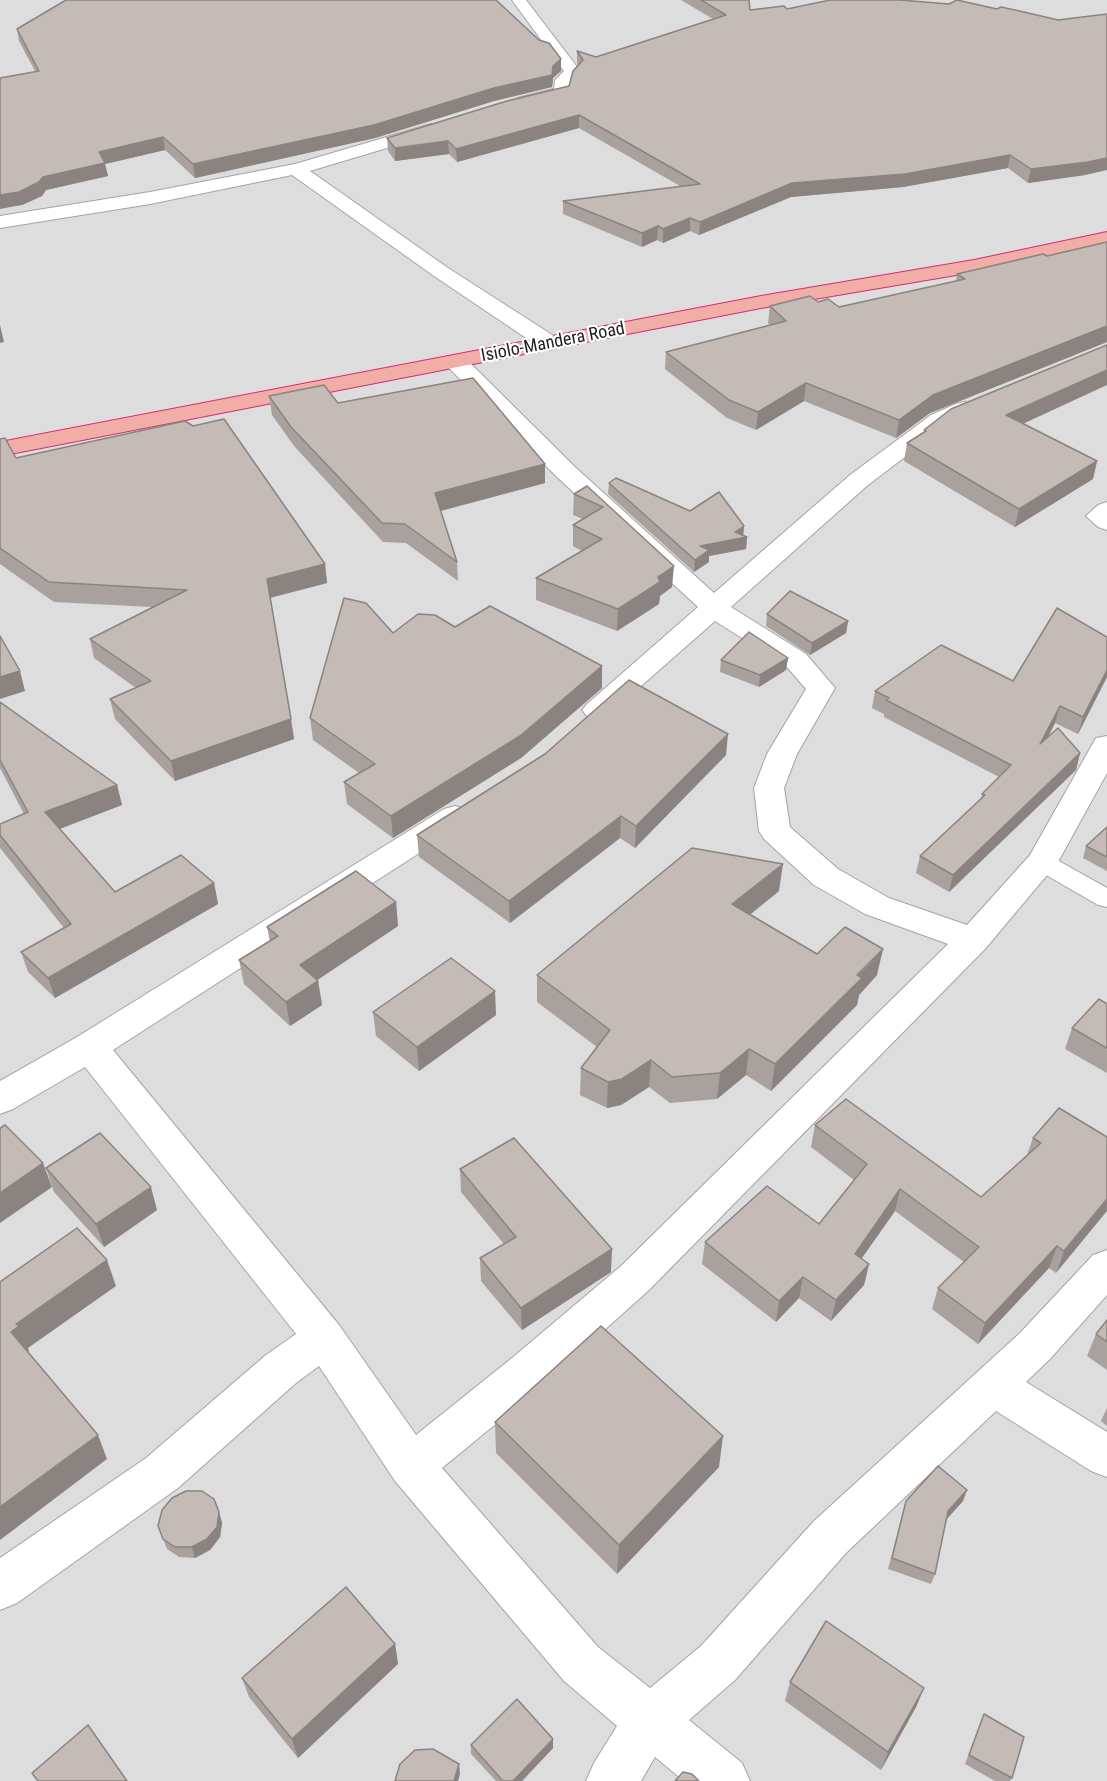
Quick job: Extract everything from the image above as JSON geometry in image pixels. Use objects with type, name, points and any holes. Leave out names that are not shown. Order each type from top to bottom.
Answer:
[{"type":"highway","name":"Isiolo-Mandera Road","points":[[0,450],[761,302],[974,266],[1107,238]]},
{"type":"street","points":[[512,105],[562,92],[563,80],[573,72],[546,39],[519,0]]},
{"type":"street","points":[[0,222],[150,198],[329,162],[446,124]]},
{"type":"street","points":[[295,169],[441,272],[549,344]]},
{"type":"street","points":[[456,362],[566,472],[714,608],[796,660],[821,688],[782,754],[769,788],[775,831],[826,877],[877,906],[973,940]]},
{"type":"street","points":[[576,729],[859,480],[939,420],[988,398]]},
{"type":"street","points":[[1107,510],[1099,516],[1107,522]]},
{"type":"street","points":[[411,1466],[527,1372],[634,1278],[973,940],[1042,862],[1107,745]]},
{"type":"street","points":[[0,1099],[90,1047],[482,799]]},
{"type":"street","points":[[90,1047],[324,1338],[411,1466],[581,1664],[724,1781]]},
{"type":"street","points":[[612,1781],[649,1721],[718,1663],[830,1537],[1035,1346],[1107,1267]]},
{"type":"street","points":[[0,1586],[162,1473],[281,1369],[324,1338]]},
{"type":"street","points":[[992,1385],[1107,1456]]},
{"type":"lane","points":[[1042,862],[1107,898]]},
{"type":"shaded area","points":[[0,0],[1107,0],[1107,1781],[0,1781]]},
{"type":"building","points":[[66,0],[496,0],[539,40],[549,43],[561,59],[553,66],[552,75],[494,88],[374,125],[193,164],[163,137],[99,152],[105,163],[43,177],[39,182],[19,192],[0,195],[0,78],[39,71],[17,29]]},
{"type":"building","points":[[701,0],[749,0],[750,10],[784,6],[787,9],[830,0],[900,0],[949,4],[957,0],[1058,20],[1107,14],[1107,158],[1031,169],[1010,155],[905,174],[792,183],[700,222],[690,218],[663,229],[658,226],[642,233],[563,201],[700,184],[579,115],[456,149],[448,141],[395,148],[387,138],[507,101],[569,86],[573,71],[583,60],[577,51],[596,57],[726,15]]},
{"type":"building","points":[[1107,242],[1107,326],[933,395],[899,420],[806,383],[758,412],[729,400],[666,352],[786,321],[770,306],[810,296],[818,302],[828,299],[839,307],[965,279],[957,274]]},
{"type":"building","points":[[1107,345],[1107,370],[1006,415],[1097,461],[1019,509],[907,443],[926,431],[924,430],[951,409]]},
{"type":"building","points":[[473,378],[545,464],[435,493],[457,562],[405,524],[382,523],[291,427],[269,396],[324,385],[338,403]]},
{"type":"building","points":[[224,419],[325,564],[267,579],[291,719],[171,761],[110,699],[151,681],[90,639],[187,590],[49,582],[0,548],[0,439],[5,438],[16,458],[185,421],[193,426]]},
{"type":"building","points":[[616,478],[690,511],[719,492],[744,526],[735,532],[747,537],[700,546],[709,550],[695,560],[609,483]]},
{"type":"building","points":[[587,486],[674,566],[658,577],[660,582],[618,609],[536,578],[602,539],[573,525],[603,507],[574,494]]},
{"type":"building","points":[[790,591],[848,621],[812,643],[767,614]]},
{"type":"building","points":[[344,598],[366,603],[393,633],[418,614],[435,615],[455,627],[490,606],[602,666],[520,736],[391,816],[344,782],[375,764],[310,718]]},
{"type":"building","points":[[1057,608],[1107,637],[1107,670],[1083,717],[1060,706],[1040,744],[1058,728],[1080,753],[953,875],[920,856],[985,795],[982,794],[1011,765],[886,700],[889,698],[875,691],[941,645],[1013,681]]},
{"type":"building","points":[[749,632],[788,658],[760,675],[721,660]]},
{"type":"building","points":[[0,636],[20,671],[0,677]]},
{"type":"building","points":[[629,680],[728,734],[636,826],[621,816],[509,901],[417,835],[545,754]]},
{"type":"building","points":[[0,702],[117,785],[45,812],[115,892],[181,855],[214,883],[48,978],[21,952],[71,924],[0,835],[0,824],[28,812],[0,760]]},
{"type":"building","points":[[1107,827],[1107,857],[1086,846]]},
{"type":"building","points":[[692,848],[783,864],[732,904],[817,954],[845,927],[883,949],[857,975],[862,978],[775,1064],[749,1049],[720,1073],[672,1077],[651,1060],[622,1079],[608,1082],[581,1068],[610,1030],[537,975]]},
{"type":"building","points":[[356,871],[396,902],[300,965],[318,981],[286,1002],[239,960],[278,936],[267,927]]},
{"type":"building","points":[[451,958],[495,991],[417,1047],[373,1012]]},
{"type":"building","points":[[1099,999],[1107,1004],[1107,1048],[1072,1028]]},
{"type":"building","points":[[846,1099],[981,1197],[1041,1143],[1033,1138],[1059,1108],[1107,1137],[1107,1199],[1064,1251],[1057,1246],[985,1323],[938,1288],[979,1247],[900,1189],[855,1254],[869,1264],[836,1300],[803,1277],[779,1301],[705,1242],[767,1186],[819,1224],[867,1164],[815,1125]]},
{"type":"building","points":[[5,1125],[43,1163],[0,1193],[0,1128]]},
{"type":"building","points":[[100,1133],[151,1187],[96,1224],[46,1168]]},
{"type":"building","points":[[514,1138],[612,1249],[521,1308],[480,1258],[516,1237],[460,1169]]},
{"type":"building","points":[[77,1228],[107,1260],[16,1324],[19,1326],[11,1332],[98,1435],[0,1507],[0,1282]]},
{"type":"building","points":[[1107,1320],[1107,1342],[1096,1334]]},
{"type":"building","points":[[601,1326],[723,1436],[619,1545],[495,1422]]},
{"type":"building","points":[[938,1466],[967,1490],[948,1511],[935,1574],[892,1558],[906,1501]]},
{"type":"building","points":[[186,1491],[202,1491],[214,1499],[219,1512],[217,1527],[207,1539],[192,1547],[175,1547],[163,1539],[158,1526],[162,1510],[172,1498]]},
{"type":"building","points":[[346,1587],[395,1644],[292,1739],[242,1678]]},
{"type":"building","points":[[826,1621],[924,1688],[888,1752],[790,1682]]},
{"type":"building","points":[[517,1699],[553,1739],[513,1781],[503,1781],[471,1745]]},
{"type":"building","points":[[984,1714],[1024,1737],[1012,1778],[969,1755]]},
{"type":"building","points":[[88,1725],[127,1781],[38,1781],[32,1773]]},
{"type":"building","points":[[433,1749],[459,1764],[454,1781],[395,1781],[400,1764],[415,1750]]},
{"type":"building","points":[[683,1772],[692,1774],[699,1781],[675,1781]]}]
